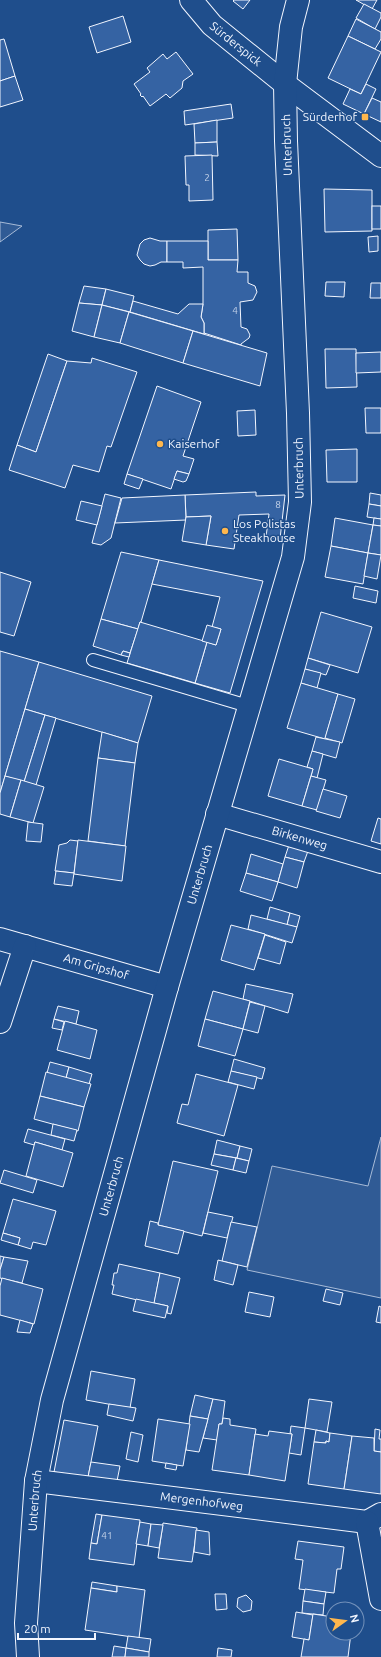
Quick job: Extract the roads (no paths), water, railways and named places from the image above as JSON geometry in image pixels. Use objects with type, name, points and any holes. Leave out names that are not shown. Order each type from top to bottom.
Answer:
[{"type":"street","name":"Sürderspick","points":[[191,0],[212,25],[286,84],[381,156]]},
{"type":"street","name":"Unterbruch","points":[[28,1657],[26,1623],[36,1481],[52,1400],[167,987],[292,557],[300,502],[298,405],[286,142],[286,84],[291,27],[298,0]]},
{"type":"street","name":"Birkenweg","points":[[217,814],[381,862]]},
{"type":"street","name":"Am Gripshof","points":[[0,939],[167,987]]},
{"type":"street","points":[[0,1022],[25,946]]},
{"type":"street","name":"Mergenhofweg","points":[[36,1481],[374,1518],[381,1599]]},
{"type":"lane","points":[[93,660],[248,706]]},
{"type":"place","name":"Sürderhof","points":[[365,117]]},
{"type":"place","name":"Kaiserhof","points":[[160,444]]},
{"type":"place","name":"Los Polistas Steakhouse","points":[[225,531]]}]
